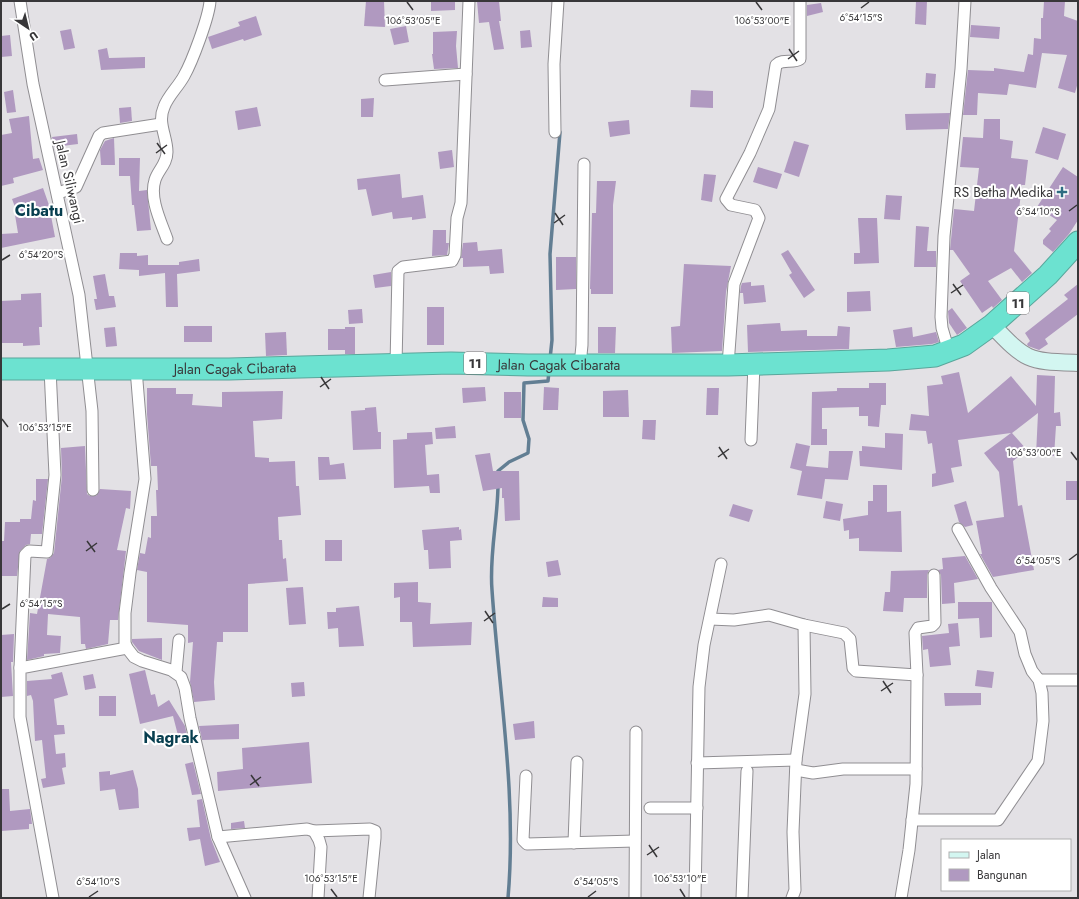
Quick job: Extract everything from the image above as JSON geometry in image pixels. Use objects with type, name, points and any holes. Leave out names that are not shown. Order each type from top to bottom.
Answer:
[{"type":"highway","name":"11","points":[[949,352],[976,337],[992,325],[1048,275],[1078,242]]},
{"type":"highway","name":"Jalan Cagak Cibarata","points":[[1,369],[87,370],[451,363],[728,365],[888,360],[935,356],[949,352]]},
{"type":"street","name":"Jalan Siliwangi","points":[[20,1],[33,84],[58,193],[79,295],[92,411],[93,490]]},
{"type":"street","points":[[167,239],[155,202],[154,187],[156,176],[166,159],[167,151],[161,124],[163,109],[188,69],[210,1]]},
{"type":"street","points":[[396,365],[398,271],[403,267],[452,261],[456,255],[457,218],[461,203],[468,1]]},
{"type":"street","points":[[555,132],[554,64],[558,1]]},
{"type":"street","points":[[728,365],[734,284],[759,218],[755,210],[731,205],[726,199],[750,153],[769,108],[776,65],[782,61],[797,61],[800,59],[800,1]]},
{"type":"street","points":[[949,352],[940,317],[944,236],[961,69],[965,1]]},
{"type":"street","points":[[385,80],[466,74]]},
{"type":"street","points":[[58,193],[76,187],[95,141],[103,133],[161,124]]},
{"type":"street","points":[[580,365],[582,345],[584,164]]},
{"type":"street","points":[[992,325],[1013,347],[1031,359],[1078,363]]},
{"type":"street","points":[[751,440],[754,364]]},
{"type":"street","points":[[50,369],[55,475],[54,501],[47,552],[28,551],[25,555],[20,668],[20,717],[53,898]]},
{"type":"street","points":[[136,369],[145,479],[138,512],[124,638],[127,648],[134,656],[142,661],[176,672],[181,677],[185,688],[190,718],[218,836],[245,898]]},
{"type":"street","points":[[912,820],[995,821],[1000,819],[1038,761],[1043,721],[1040,680],[1032,670],[1025,654],[1020,632],[991,588],[958,529]]},
{"type":"street","points":[[695,898],[699,687],[704,645],[721,564]]},
{"type":"street","points":[[901,898],[910,850],[916,769],[917,675],[915,632],[918,628],[932,626],[935,623],[934,575]]},
{"type":"street","points":[[710,619],[734,620],[769,615],[804,625],[846,634],[850,639],[853,668],[856,671],[917,675]]},
{"type":"street","points":[[792,898],[795,890],[793,832],[796,765],[805,694],[804,625]]},
{"type":"street","points":[[176,672],[179,640]]},
{"type":"street","points":[[20,668],[127,648]]},
{"type":"street","points":[[1040,680],[1078,680]]},
{"type":"street","points":[[635,898],[636,732]]},
{"type":"street","points":[[574,843],[578,762]]},
{"type":"street","points":[[697,763],[796,765],[812,773],[843,769],[916,769]]},
{"type":"street","points":[[742,898],[747,771]]},
{"type":"street","points":[[526,776],[523,840],[527,844],[635,841]]},
{"type":"street","points":[[650,808],[696,808]]},
{"type":"street","points":[[218,836],[307,829],[314,831],[370,829],[375,831],[369,898]]},
{"type":"street","points":[[314,831],[321,847],[318,898]]},
{"type":"building","points":[[366,1],[384,1],[385,27],[364,26]]},
{"type":"building","points":[[431,1],[455,1],[455,10],[431,11]]},
{"type":"building","points":[[477,1],[499,1],[501,21],[499,21],[504,49],[494,50],[489,22],[479,23]]},
{"type":"building","points":[[916,1],[927,1],[926,25],[915,24]]},
{"type":"building","points":[[1044,1],[1065,1],[1064,16],[1078,21],[1078,82],[1075,93],[1058,88],[1067,55],[1042,53],[1036,88],[1009,84],[1007,95],[978,93],[977,115],[963,115],[968,70],[994,71],[994,68],[1024,72],[1028,54],[1033,55],[1034,38],[1041,39],[1041,18],[1043,18]]},
{"type":"building","points":[[821,3],[823,12],[807,16],[807,5]]},
{"type":"building","points":[[256,16],[262,35],[244,41],[243,39],[212,49],[208,37],[240,26],[238,22]]},
{"type":"building","points":[[971,25],[1000,27],[999,39],[970,37]]},
{"type":"building","points":[[406,26],[409,42],[394,45],[390,29]]},
{"type":"building","points":[[71,29],[75,48],[64,50],[60,31]]},
{"type":"building","points":[[530,30],[532,47],[521,48],[520,31]]},
{"type":"building","points":[[457,31],[456,46],[458,68],[434,69],[432,54],[433,32]]},
{"type":"building","points":[[10,35],[12,56],[1,57],[1,36]]},
{"type":"building","points":[[107,48],[109,58],[145,57],[145,68],[101,70],[98,50]]},
{"type":"building","points":[[926,73],[936,74],[935,88],[925,88]]},
{"type":"building","points":[[13,90],[16,112],[7,113],[4,92]]},
{"type":"building","points":[[691,90],[713,91],[713,108],[690,107]]},
{"type":"building","points":[[374,98],[373,117],[361,117],[361,99]]},
{"type":"building","points":[[131,107],[132,121],[120,123],[119,108]]},
{"type":"building","points":[[257,107],[261,126],[238,130],[235,111]]},
{"type":"building","points":[[950,113],[948,129],[906,130],[905,114]]},
{"type":"building","points":[[29,116],[33,159],[39,158],[43,170],[13,178],[14,183],[1,186],[1,135],[12,133],[9,119]]},
{"type":"building","points":[[984,119],[1000,119],[1000,139],[1013,141],[1011,158],[1028,160],[1025,185],[1022,185],[1014,251],[1032,273],[1022,282],[1011,268],[988,281],[1002,300],[993,308],[992,306],[982,313],[960,281],[970,274],[953,250],[950,250],[954,209],[974,211],[979,168],[960,167],[963,137],[983,138]]},
{"type":"building","points":[[629,120],[630,134],[610,137],[608,122]]},
{"type":"building","points":[[1043,127],[1066,134],[1058,160],[1035,153]]},
{"type":"building","points":[[77,134],[78,144],[54,147],[52,137]]},
{"type":"building","points":[[114,138],[115,165],[101,165],[100,150],[105,141]]},
{"type":"building","points":[[794,141],[809,145],[799,177],[784,172]]},
{"type":"building","points":[[452,150],[454,167],[440,169],[438,152]]},
{"type":"building","points":[[119,158],[140,158],[139,191],[147,190],[151,230],[137,231],[134,205],[132,205],[130,176],[119,176]]},
{"type":"building","points":[[758,167],[782,174],[777,189],[753,182]]},
{"type":"building","name":"RS Betha Medika","points":[[1063,167],[1078,177],[1078,220],[1069,234],[1053,252],[1043,244],[1043,240],[1051,231],[1049,229],[1057,220],[1037,207]]},
{"type":"building","points":[[400,174],[402,198],[423,195],[426,218],[412,220],[412,217],[393,219],[392,212],[372,216],[366,189],[358,190],[357,179]]},
{"type":"building","points":[[704,174],[716,175],[712,202],[701,200]]},
{"type":"building","points":[[597,181],[616,181],[613,205],[613,294],[591,294],[590,289],[592,213],[596,213]]},
{"type":"building","points":[[43,188],[49,205],[55,237],[1,248],[1,234],[18,233],[15,215],[18,215],[12,199]]},
{"type":"building","points":[[886,195],[902,196],[900,220],[884,219]]},
{"type":"building","points":[[858,218],[877,218],[879,263],[854,264],[854,253],[860,253]]},
{"type":"building","points":[[916,226],[929,227],[927,251],[936,251],[936,267],[914,267]]},
{"type":"building","points":[[433,230],[446,230],[446,243],[449,243],[447,255],[432,256]]},
{"type":"building","points":[[477,242],[478,251],[502,249],[504,273],[490,274],[489,266],[463,267],[463,258],[461,258],[463,243]]},
{"type":"building","points":[[788,250],[815,290],[804,298],[789,275],[792,273],[781,254]]},
{"type":"building","points":[[120,253],[137,253],[137,256],[148,255],[148,265],[179,265],[179,262],[199,259],[200,271],[177,274],[178,307],[166,307],[165,273],[139,276],[139,270],[119,269]]},
{"type":"building","points":[[556,257],[576,257],[576,289],[556,290]]},
{"type":"building","points":[[684,264],[731,266],[726,292],[722,351],[672,353],[671,327],[680,326]]},
{"type":"building","points":[[391,272],[391,286],[375,288],[373,275]]},
{"type":"building","points":[[105,274],[109,296],[114,296],[116,307],[96,310],[94,299],[97,299],[93,276]]},
{"type":"building","points":[[751,282],[751,286],[764,285],[766,302],[744,304],[743,293],[740,293],[741,286],[742,283]]},
{"type":"building","points":[[1078,284],[1078,314],[1045,339],[1048,344],[1039,350],[1028,346],[1027,344],[1030,341],[1025,333],[1068,299],[1064,295]]},
{"type":"building","points":[[870,291],[871,311],[847,312],[847,292]]},
{"type":"building","points":[[41,293],[42,327],[39,327],[40,345],[23,346],[23,343],[1,343],[1,301],[21,300],[21,294]]},
{"type":"building","points":[[427,307],[444,307],[444,345],[427,345]]},
{"type":"building","points":[[952,308],[967,328],[957,335],[949,323],[948,311]]},
{"type":"building","points":[[362,309],[363,323],[349,324],[348,310]]},
{"type":"building","points":[[780,323],[781,331],[807,330],[807,336],[837,336],[838,326],[850,327],[849,349],[748,352],[747,325]]},
{"type":"building","points":[[184,326],[212,326],[212,342],[184,342]]},
{"type":"building","points":[[115,327],[117,346],[106,347],[104,328]]},
{"type":"building","points":[[345,327],[355,327],[355,354],[345,354],[345,350],[328,350],[328,329],[345,329]]},
{"type":"building","points":[[598,327],[616,327],[615,353],[598,353]]},
{"type":"building","points":[[912,327],[913,337],[936,332],[939,342],[896,347],[893,330]]},
{"type":"building","points":[[286,332],[287,355],[266,356],[265,333]]},
{"type":"building","points":[[959,372],[968,413],[1011,376],[1036,406],[1037,375],[1055,376],[1054,413],[1060,412],[1061,426],[1056,426],[1054,456],[1036,455],[1038,413],[1012,433],[1027,450],[1013,461],[1018,506],[1022,505],[1034,570],[993,577],[980,554],[982,554],[976,521],[1004,517],[999,472],[984,453],[1011,433],[958,440],[962,466],[951,468],[954,482],[932,487],[932,474],[936,473],[932,443],[928,444],[926,431],[909,430],[911,414],[929,416],[927,386],[943,384],[941,376]]},
{"type":"building","points":[[869,383],[886,383],[886,405],[881,405],[879,427],[868,426],[868,416],[859,416],[859,407],[822,408],[822,429],[827,429],[827,445],[811,445],[812,392],[837,391],[837,388],[869,388]]},
{"type":"building","points":[[485,387],[486,401],[463,403],[462,388]]},
{"type":"building","points":[[544,387],[559,388],[558,410],[543,410]]},
{"type":"building","points":[[147,388],[176,388],[176,394],[193,394],[192,405],[222,407],[222,392],[283,391],[282,419],[253,421],[255,457],[269,458],[269,462],[295,461],[296,486],[299,486],[301,515],[278,517],[279,540],[282,540],[283,559],[286,558],[288,581],[248,584],[248,632],[223,632],[223,642],[217,642],[214,682],[215,700],[194,702],[190,682],[193,642],[188,643],[188,625],[147,622],[147,572],[137,570],[140,553],[145,554],[148,537],[151,538],[151,516],[157,516],[156,490],[158,490],[157,466],[151,466],[147,414]]},
{"type":"building","points":[[707,388],[719,388],[718,415],[706,415]]},
{"type":"building","points":[[628,390],[629,417],[603,417],[603,391]]},
{"type":"building","points":[[504,392],[521,392],[521,418],[504,418]]},
{"type":"building","points":[[376,407],[378,432],[381,432],[381,449],[353,450],[351,411],[365,410],[365,408]]},
{"type":"building","points":[[643,420],[656,420],[655,440],[642,439]]},
{"type":"building","points":[[455,426],[456,438],[436,439],[435,428]]},
{"type":"building","points":[[432,432],[433,444],[425,445],[427,475],[439,474],[440,493],[430,493],[429,486],[394,488],[393,440],[407,439],[407,433]]},
{"type":"building","points":[[885,433],[903,434],[902,470],[860,466],[859,451],[862,451],[862,446],[885,448]]},
{"type":"building","points":[[796,443],[810,446],[806,466],[828,468],[829,451],[853,451],[848,480],[825,479],[822,499],[797,495],[802,471],[790,468]]},
{"type":"building","points":[[85,446],[87,494],[90,496],[96,496],[100,489],[131,491],[130,509],[126,508],[117,550],[126,551],[118,620],[110,620],[108,644],[86,649],[85,644],[81,644],[80,617],[48,614],[47,635],[61,636],[60,653],[44,654],[44,656],[27,660],[30,613],[37,614],[47,559],[54,553],[62,476],[61,448]]},
{"type":"building","points":[[490,453],[493,471],[519,471],[520,520],[505,521],[502,488],[483,491],[475,455]]},
{"type":"building","points":[[318,457],[329,457],[330,465],[344,463],[346,479],[319,480]]},
{"type":"building","points":[[36,479],[48,479],[42,534],[31,534],[30,544],[26,545],[20,551],[17,576],[1,576],[1,541],[4,541],[5,522],[20,522],[20,519],[31,519],[33,500],[36,501]]},
{"type":"building","points":[[1066,481],[1078,481],[1078,500],[1066,500]]},
{"type":"building","points":[[873,485],[887,485],[887,512],[901,511],[902,552],[859,551],[859,538],[849,539],[849,530],[844,531],[843,519],[868,515],[868,501],[873,501]]},
{"type":"building","points":[[826,501],[843,504],[840,521],[823,518]]},
{"type":"building","points":[[966,501],[973,525],[965,527],[959,522],[954,505]]},
{"type":"building","points":[[733,504],[753,510],[749,522],[729,516]]},
{"type":"building","points":[[459,527],[459,530],[461,529],[462,540],[450,541],[451,568],[429,569],[428,550],[424,550],[422,530]]},
{"type":"building","points":[[325,540],[342,540],[342,561],[325,561]]},
{"type":"building","points":[[965,556],[978,579],[954,583],[955,603],[942,604],[941,575],[938,570],[943,569],[942,558]]},
{"type":"building","points":[[558,560],[561,575],[548,577],[546,562]]},
{"type":"building","points":[[929,570],[927,575],[927,598],[904,598],[903,612],[883,611],[885,592],[890,592],[891,571]]},
{"type":"building","points":[[418,582],[418,602],[431,603],[430,624],[472,622],[471,645],[413,647],[412,622],[400,622],[400,597],[394,598],[394,583]]},
{"type":"building","points":[[303,587],[306,624],[289,625],[286,588]]},
{"type":"building","points":[[543,597],[558,598],[558,607],[542,607]]},
{"type":"building","points":[[958,602],[992,602],[992,637],[980,638],[979,618],[958,619]]},
{"type":"building","points":[[359,606],[364,646],[339,647],[338,628],[328,629],[327,612],[336,612],[336,608]]},
{"type":"building","points":[[958,623],[960,646],[949,647],[951,665],[930,667],[928,649],[923,650],[922,636],[949,633],[948,624]]},
{"type":"building","points":[[14,634],[13,662],[11,662],[13,696],[1,697],[1,635]]},
{"type":"building","points":[[162,638],[162,660],[139,651],[132,642],[132,639]]},
{"type":"building","points":[[145,670],[151,695],[155,694],[158,707],[169,700],[185,726],[188,741],[180,743],[173,716],[140,724],[129,674]]},
{"type":"building","points":[[977,670],[994,672],[992,688],[975,686]]},
{"type":"building","points":[[62,672],[68,695],[54,699],[57,725],[64,725],[65,734],[54,735],[56,754],[65,753],[66,767],[62,768],[65,784],[43,788],[41,779],[46,778],[42,740],[35,741],[33,701],[31,695],[27,696],[27,681],[52,679],[51,675]]},
{"type":"building","points":[[93,674],[96,688],[85,690],[83,676]]},
{"type":"building","points":[[304,682],[305,696],[292,697],[291,683]]},
{"type":"building","points":[[944,693],[981,693],[981,705],[945,706]]},
{"type":"building","points":[[99,696],[116,696],[116,716],[99,716]]},
{"type":"building","points":[[534,721],[535,738],[515,740],[513,724]]},
{"type":"building","points":[[239,724],[239,739],[202,740],[199,726]]},
{"type":"building","points":[[309,742],[312,783],[218,791],[217,772],[243,769],[242,748]]},
{"type":"building","points":[[193,762],[201,794],[192,795],[185,764]]},
{"type":"building","points":[[133,770],[138,789],[139,808],[119,810],[115,789],[100,791],[99,772],[110,771],[110,775]]},
{"type":"building","points":[[1,789],[9,789],[10,811],[30,809],[32,824],[29,824],[29,829],[1,831]]},
{"type":"building","points":[[202,799],[211,839],[220,862],[205,866],[200,839],[189,841],[187,828],[200,827],[197,800]]},
{"type":"building","points":[[244,821],[245,828],[231,829],[231,823]]},
{"type":"waterway","points":[[550,359],[552,340],[550,254],[560,132]]},
{"type":"waterway","points":[[498,474],[498,471],[509,462],[528,453],[529,439],[523,420],[524,383],[548,381],[549,371]]},
{"type":"waterway","points":[[498,484],[491,577],[509,782],[510,859],[508,898]]},
{"type":"place","name":"RS Betha Medika","points":[[1062,192]]},
{"type":"district","name":"Cibatu","points":[[39,210]]},
{"type":"district","name":"Nagrak","points":[[171,737]]}]
